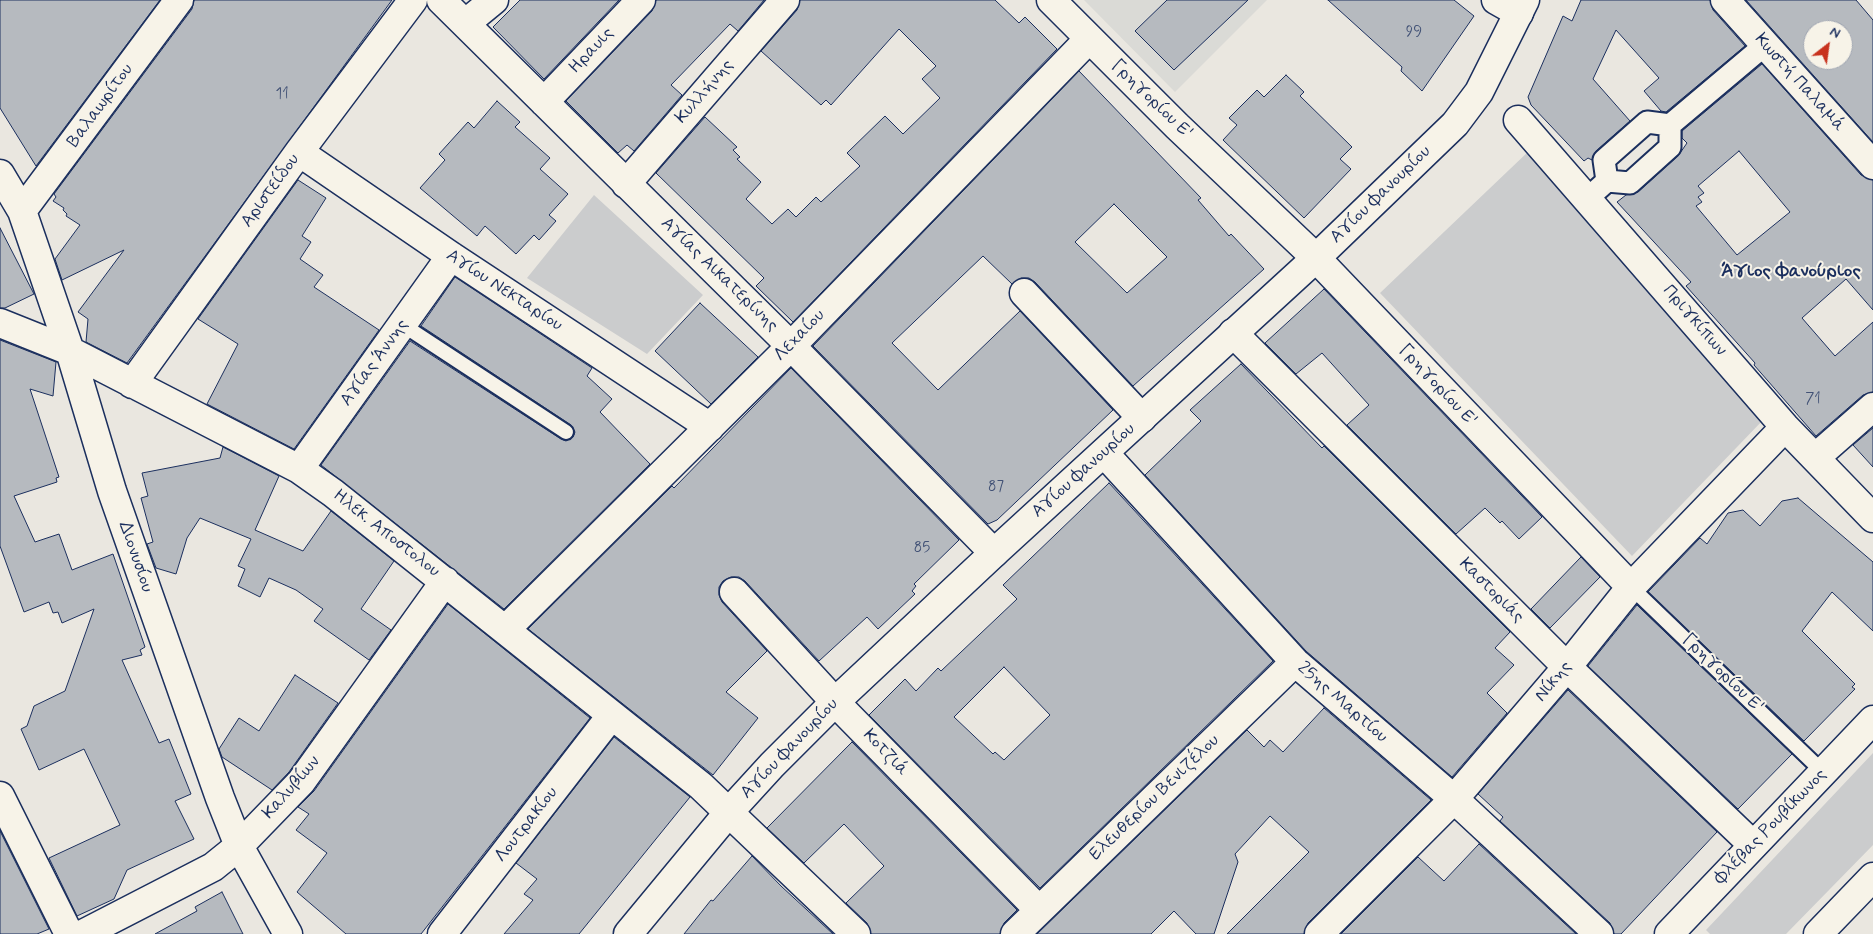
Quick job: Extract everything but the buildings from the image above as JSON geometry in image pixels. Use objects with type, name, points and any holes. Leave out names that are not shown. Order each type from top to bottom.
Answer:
[{"type":"street","name":"Βαλαωρίτου","points":[[22,211],[179,0]]},
{"type":"street","name":"Αριστείδου","points":[[132,384],[299,152],[413,0]]},
{"type":"street","name":"Αγίας Αικατερίνης","points":[[441,0],[791,346],[994,553]]},
{"type":"street","points":[[466,23],[494,0]]},
{"type":"street","name":"Ηραυις","points":[[544,102],[641,0]]},
{"type":"street","name":"Κυλλήνης","points":[[626,184],[785,0]]},
{"type":"street","name":"Γρηγορίου Ε'","points":[[1050,0],[1316,258],[1631,587]]},
{"type":"street","name":"Κωστή Παλαμά","points":[[1725,0],[1873,166]]},
{"type":"street","name":"Αγίου Φανουρίου","points":[[628,934],[729,812],[772,764],[835,702],[994,553],[1316,258],[1455,124],[1479,92],[1513,4]]},
{"type":"street","name":"Λεχαίου","points":[[506,629],[791,346],[1089,39]]},
{"type":"street","points":[[1607,181],[1604,160],[1647,122],[1670,125],[1765,45]]},
{"type":"street","name":"Πριγκίπων","points":[[1518,120],[1785,427],[1873,518]]},
{"type":"street","points":[[1587,199],[1607,181],[1630,183],[1670,147],[1670,125]]},
{"type":"street","name":"Αγίου Νεκταρίου","points":[[299,152],[451,256],[710,427]]},
{"type":"street","name":"Διονυσίου","points":[[0,174],[22,211],[70,352],[112,492],[220,798],[240,846],[288,934]]},
{"type":"street","name":"Αγίας Άννης","points":[[298,469],[451,256]]},
{"type":"street","points":[[1024,292],[1142,418]]},
{"type":"street","name":"Ηλεκ. Αποστολου","points":[[0,323],[70,352],[298,469],[445,581],[611,716],[701,786],[856,934]]},
{"type":"street","name":"Καστοριάς","points":[[1233,333],[1567,667],[1753,845]]},
{"type":"street","points":[[1816,457],[1873,407]]},
{"type":"street","name":"Νίκης","points":[[1319,934],[1454,800],[1567,667],[1631,587],[1785,427]]},
{"type":"street","name":"25ης Μαρτίου","points":[[1104,453],[1294,662],[1454,800],[1599,934]]},
{"type":"street","name":"Καλυβίων","points":[[83,934],[213,867],[240,846],[301,782],[445,581]]},
{"type":"street","name":"Κοτζιά","points":[[734,592],[835,702],[1038,910]]},
{"type":"street","name":"Ελευθερίου Βενιζέλου","points":[[1015,934],[1294,662]]},
{"type":"street","name":"Λουτρακίου","points":[[442,934],[611,716]]},
{"type":"street","name":"Φλέβας Ρουβίκωνος","points":[[1669,934],[1873,720]]},
{"type":"street","points":[[0,796],[69,934]]},
{"type":"street","points":[[1818,934],[1873,877]]},
{"type":"lane","points":[[403,325],[566,432]]},
{"type":"lane","name":"Γρηγορίου Ε'","points":[[1631,587],[1824,772]]},
{"type":"shaded area","points":[[1084,0],[1267,0],[1175,92]]},
{"type":"shaded area","points":[[1531,149],[1764,419],[1632,556],[1380,293]]},
{"type":"shaded area","points":[[594,195],[703,295],[647,354],[527,278]]},
{"type":"shaded area","points":[[1873,753],[1873,845],[1786,934],[1710,934],[1706,930]]},
{"type":"district","name":"Άγιος Φανούριος","points":[[1791,272]]}]
